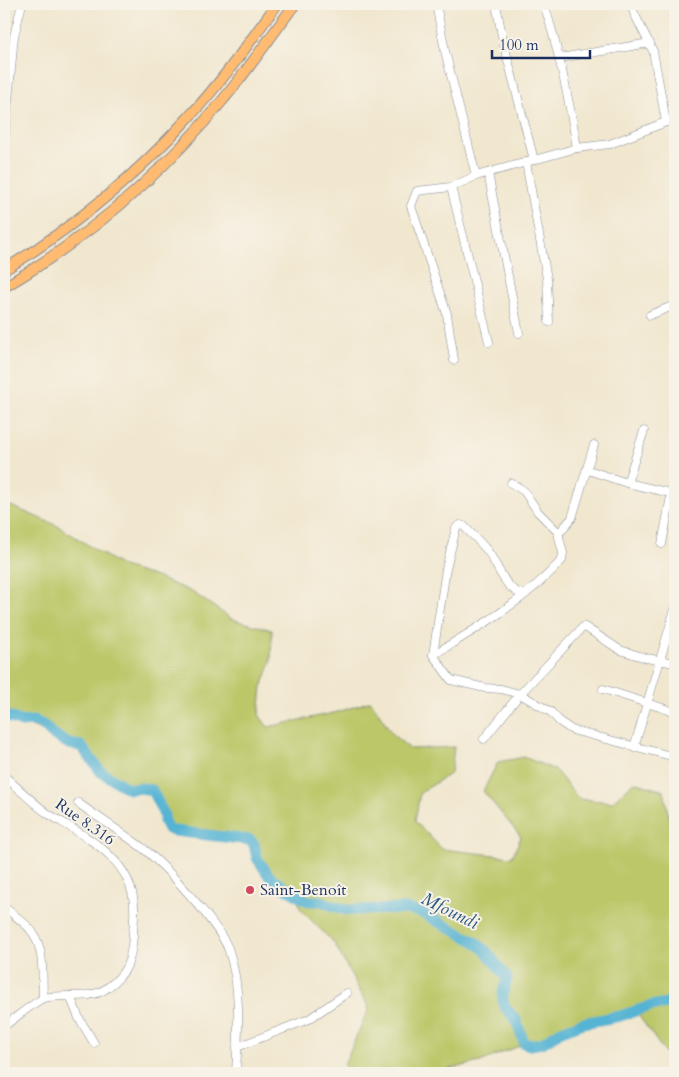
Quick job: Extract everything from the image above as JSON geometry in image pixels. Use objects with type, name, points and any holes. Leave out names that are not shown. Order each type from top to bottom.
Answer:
[{"type":"highway","points":[[4,270],[39,249],[79,219],[116,190],[152,156],[225,75],[277,4]]},
{"type":"highway","points":[[4,287],[28,273],[102,220],[135,192],[170,158],[222,102],[295,4]]},
{"type":"street","points":[[4,139],[14,36],[22,4]]},
{"type":"street","points":[[436,4],[445,51],[476,176]]},
{"type":"street","points":[[496,4],[530,161],[547,279],[549,322]]},
{"type":"street","points":[[544,4],[560,58],[570,102],[577,148]]},
{"type":"street","points":[[631,4],[653,51],[666,122]]},
{"type":"street","points":[[560,58],[650,43]]},
{"type":"street","points":[[454,360],[447,314],[412,206],[417,191],[451,188],[476,176],[577,148],[610,144],[675,120]]},
{"type":"street","points":[[488,173],[520,333]]},
{"type":"street","points":[[451,188],[489,342]]},
{"type":"street","points":[[650,315],[675,306]]},
{"type":"street","points":[[627,483],[644,431]]},
{"type":"street","points":[[559,533],[572,518],[594,445]]},
{"type":"street","points":[[588,470],[627,483],[674,493]]},
{"type":"street","points":[[662,544],[674,493],[675,475]]},
{"type":"street","points":[[433,655],[485,623],[525,594],[562,560],[563,553],[559,533],[538,512],[524,491],[511,483]]},
{"type":"street","points":[[525,594],[515,591],[504,579],[488,552],[464,526],[460,525],[456,528],[446,569],[433,655],[451,680],[520,694],[550,712],[572,730],[634,748],[675,757]]},
{"type":"street","points":[[634,748],[675,609]]},
{"type":"street","points":[[484,739],[520,694],[585,626],[620,650],[646,658],[675,663]]},
{"type":"street","points":[[603,689],[675,712]]},
{"type":"street","name":"Rue 8.316","points":[[4,776],[46,812],[108,853],[116,861],[132,890],[134,906],[132,951],[126,970],[110,987],[94,995],[43,998]]},
{"type":"street","points":[[78,803],[143,849],[181,883],[226,944],[230,951],[238,999],[236,1073]]},
{"type":"street","points":[[4,907],[23,922],[36,940],[42,966],[43,998],[4,1026]]},
{"type":"street","points":[[237,1047],[309,1019],[347,993]]},
{"type":"street","points":[[70,996],[79,1018],[94,1043]]},
{"type":"green space","points":[[4,503],[58,526],[123,567],[156,577],[192,592],[232,619],[272,630],[271,662],[262,687],[259,715],[268,727],[338,712],[371,701],[393,735],[410,749],[454,747],[451,773],[420,793],[415,821],[442,849],[512,857],[521,837],[483,791],[498,762],[524,757],[555,770],[579,799],[612,802],[634,782],[664,791],[675,853],[675,1064],[636,1012],[578,1025],[538,1044],[524,1044],[480,1062],[433,1073],[344,1073],[345,1062],[369,1008],[334,943],[301,910],[295,893],[280,885],[268,874],[259,860],[254,844],[248,840],[227,836],[188,833],[168,829],[164,821],[164,815],[152,790],[141,788],[129,789],[101,772],[81,746],[4,715]]},
{"type":"waterway","name":"Mfoundi","points":[[4,715],[22,722],[34,721],[43,725],[52,734],[69,744],[81,746],[101,772],[129,789],[141,788],[152,790],[164,815],[164,821],[168,829],[250,840],[254,844],[257,858],[269,876],[288,890],[308,901],[321,901],[347,910],[406,909],[422,913],[474,941],[486,951],[507,978],[503,1001],[505,1007],[516,1020],[524,1043],[530,1045],[542,1043],[561,1031],[583,1023],[620,1016],[654,1005],[663,1005],[675,996]]},
{"type":"place","name":"Saint-Benoît","points":[[250,890]]}]
